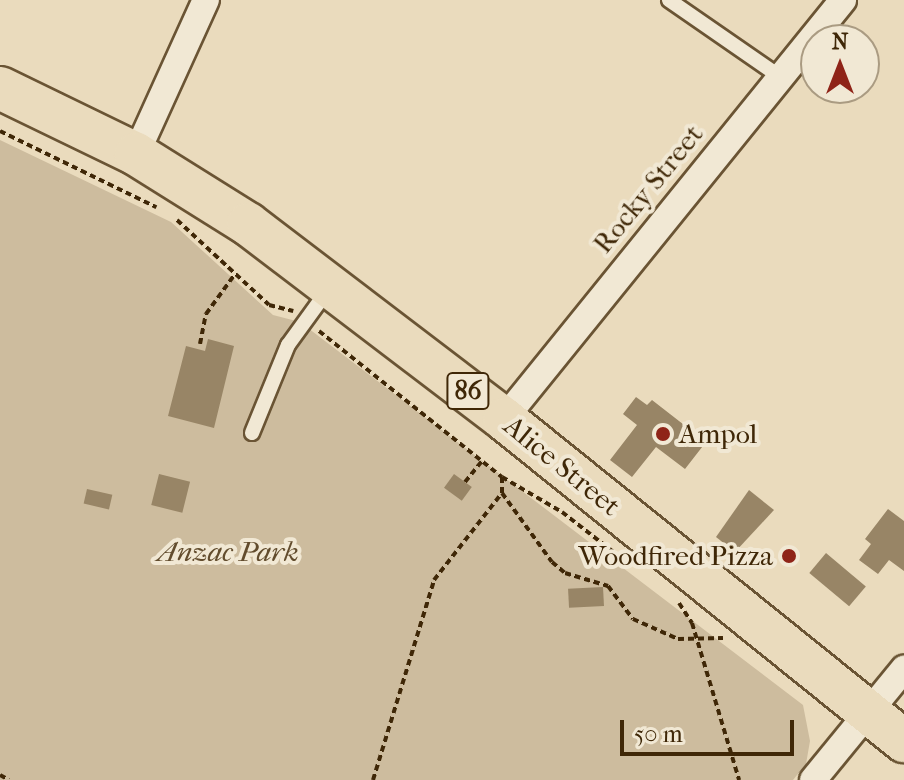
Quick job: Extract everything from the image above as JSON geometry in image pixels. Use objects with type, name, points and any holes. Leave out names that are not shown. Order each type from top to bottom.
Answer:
[{"type":"main road","name":"Alice Street","points":[[0,88],[136,154],[210,198],[331,286],[500,439],[904,741]]},
{"type":"street","points":[[136,154],[206,0]]},
{"type":"street","name":"Rocky Street","points":[[500,439],[843,0]]},
{"type":"street","points":[[813,780],[904,669]]},
{"type":"lane","points":[[669,0],[780,77]]},
{"type":"lane","points":[[252,433],[304,320],[331,286]]},
{"type":"path","points":[[0,131],[166,211],[269,305],[290,309],[502,477],[562,512],[631,566]]},
{"type":"path","points":[[200,344],[206,314],[235,274]]},
{"type":"path","points":[[490,467],[500,439]]},
{"type":"path","points":[[465,482],[482,461]]},
{"type":"path","points":[[502,477],[502,493],[517,520],[565,573],[608,586],[624,611],[655,633],[697,640],[729,637]]},
{"type":"path","points":[[373,780],[434,580],[502,493]]},
{"type":"path","points":[[672,597],[686,613],[697,640],[739,780]]},
{"type":"path","points":[[0,775],[9,780]]},
{"type":"green space","name":"Anzac Park","points":[[0,140],[171,222],[273,315],[300,322],[803,705],[810,741],[806,764],[793,780],[0,780]]},
{"type":"building","points":[[208,339],[234,346],[214,428],[168,416],[186,346],[205,351]]},
{"type":"building","name":"Ampol","points":[[636,397],[647,405],[652,400],[706,442],[685,469],[656,447],[632,477],[610,460],[637,425],[623,414]]},
{"type":"building","points":[[159,474],[190,482],[182,513],[151,505]]},
{"type":"building","points":[[454,474],[472,487],[462,501],[444,488]]},
{"type":"building","points":[[87,489],[112,495],[109,509],[84,504]]},
{"type":"building","points":[[749,490],[774,510],[735,552],[716,537]]},
{"type":"building","points":[[888,509],[904,521],[904,571],[889,560],[878,574],[859,560],[871,544],[865,539]]},
{"type":"building","points":[[826,553],[866,586],[849,606],[809,573]]},
{"type":"building","points":[[603,587],[604,606],[569,608],[568,589]]},
{"type":"place","name":"Ampol","points":[[663,434]]},
{"type":"place","name":"Woodfired Pizza","points":[[789,556]]}]
